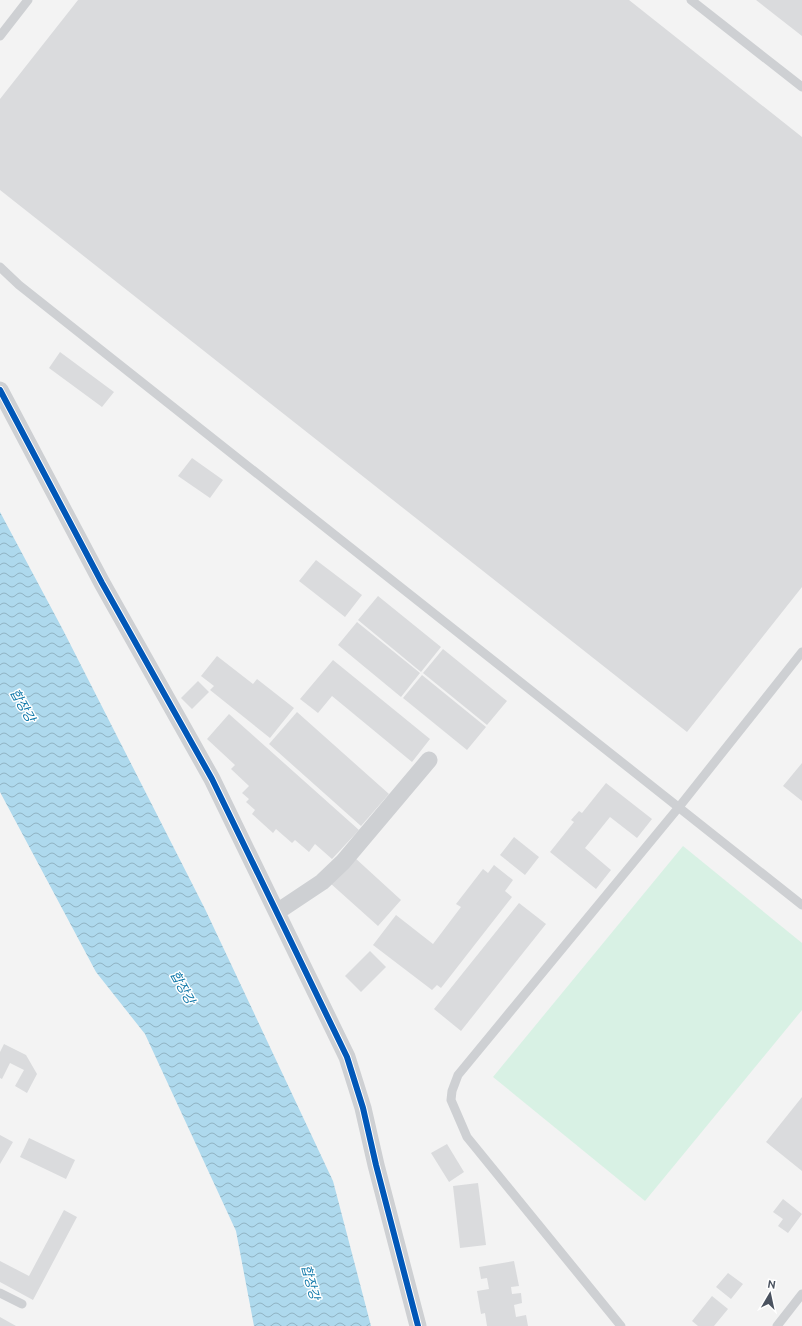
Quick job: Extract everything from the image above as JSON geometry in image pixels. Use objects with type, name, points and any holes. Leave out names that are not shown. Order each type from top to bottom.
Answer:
[{"type":"street","points":[[0,390],[102,583],[212,779],[347,1057],[363,1108],[376,1166],[418,1326]]},
{"type":"street","points":[[277,912],[322,882],[343,862],[430,760]]},
{"type":"lane","points":[[0,36],[28,0]]},
{"type":"lane","points":[[691,0],[802,87]]},
{"type":"lane","points":[[0,267],[25,290],[802,906]]},
{"type":"lane","points":[[621,1326],[467,1137],[451,1100],[452,1091],[458,1075],[679,808],[802,652]]},
{"type":"lane","points":[[0,1293],[22,1304]]},
{"type":"lane","points":[[777,1326],[802,1294]]},
{"type":"green space","points":[[683,846],[802,943],[802,1010],[645,1201],[493,1077]]},
{"type":"water","name":"합장강","points":[[0,512],[63,630],[205,909],[333,1181],[371,1326],[254,1326],[236,1231],[145,1034],[96,972],[0,792]]},
{"type":"building","points":[[78,0],[629,0],[802,137],[802,587],[687,732],[0,190],[0,99]]},
{"type":"building","points":[[756,0],[802,0],[802,36]]},
{"type":"building","points":[[60,352],[114,392],[102,407],[49,368]]},
{"type":"building","points":[[192,458],[223,480],[210,498],[178,476]]},
{"type":"building","points":[[316,560],[362,595],[345,617],[299,581]]},
{"type":"building","points":[[378,596],[441,647],[421,672],[358,620]]},
{"type":"building","points":[[357,622],[420,673],[401,697],[338,645]]},
{"type":"building","points":[[443,649],[507,701],[487,725],[423,673]]},
{"type":"building","points":[[217,656],[253,684],[257,679],[294,708],[270,738],[210,690],[214,686],[201,676]]},
{"type":"building","points":[[333,660],[430,739],[412,762],[332,696],[318,713],[300,699]]},
{"type":"building","points":[[422,675],[486,727],[467,750],[403,698]]},
{"type":"building","points":[[198,681],[209,692],[192,709],[181,698]]},
{"type":"building","points":[[297,712],[389,794],[361,826],[269,744]]},
{"type":"building","points":[[229,714],[359,830],[332,859],[315,844],[309,852],[295,840],[292,843],[276,829],[273,833],[252,814],[255,810],[246,802],[249,799],[242,793],[249,786],[231,769],[235,765],[207,739]]},
{"type":"building","points":[[802,763],[802,801],[783,786]]},
{"type":"building","points":[[606,783],[652,819],[637,838],[610,817],[585,848],[611,870],[596,889],[550,852],[574,822],[571,820],[579,811],[582,813]]},
{"type":"building","points":[[514,837],[539,857],[525,875],[500,855]]},
{"type":"building","points":[[354,857],[401,900],[378,926],[330,883]]},
{"type":"building","points":[[494,865],[513,880],[505,891],[512,897],[441,988],[437,985],[432,990],[373,945],[396,915],[433,944],[461,907],[456,904],[483,869],[488,873]]},
{"type":"building","points":[[519,903],[546,924],[461,1031],[434,1009]]},
{"type":"building","points":[[370,951],[386,967],[361,992],[345,976]]},
{"type":"building","points":[[4,1044],[26,1055],[37,1074],[27,1093],[15,1086],[24,1070],[10,1063],[2,1079],[0,1078],[0,1052]]},
{"type":"building","points":[[802,1097],[802,1171],[766,1142]]},
{"type":"building","points":[[0,1135],[13,1142],[0,1164]]},
{"type":"building","points":[[29,1138],[75,1160],[66,1179],[20,1157]]},
{"type":"building","points":[[447,1144],[464,1172],[449,1182],[431,1153]]},
{"type":"building","points":[[478,1183],[486,1245],[460,1248],[453,1186]]},
{"type":"building","points":[[783,1199],[802,1214],[788,1233],[778,1226],[783,1219],[773,1212]]},
{"type":"building","points":[[64,1210],[77,1217],[33,1300],[0,1282],[0,1261],[29,1276]]},
{"type":"building","points":[[514,1261],[519,1286],[511,1287],[512,1294],[521,1293],[522,1303],[514,1305],[516,1317],[526,1315],[528,1326],[487,1326],[485,1313],[481,1314],[477,1291],[489,1289],[487,1278],[481,1279],[479,1267]]},
{"type":"building","points":[[728,1273],[743,1284],[731,1299],[716,1287]]},
{"type":"building","points":[[712,1296],[728,1309],[714,1326],[698,1326],[692,1321]]},
{"type":"building","points":[[0,1317],[16,1326],[0,1326]]},
{"type":"cycle path","points":[[0,390],[102,583],[212,779],[347,1057],[363,1108],[376,1165],[418,1326]]}]
